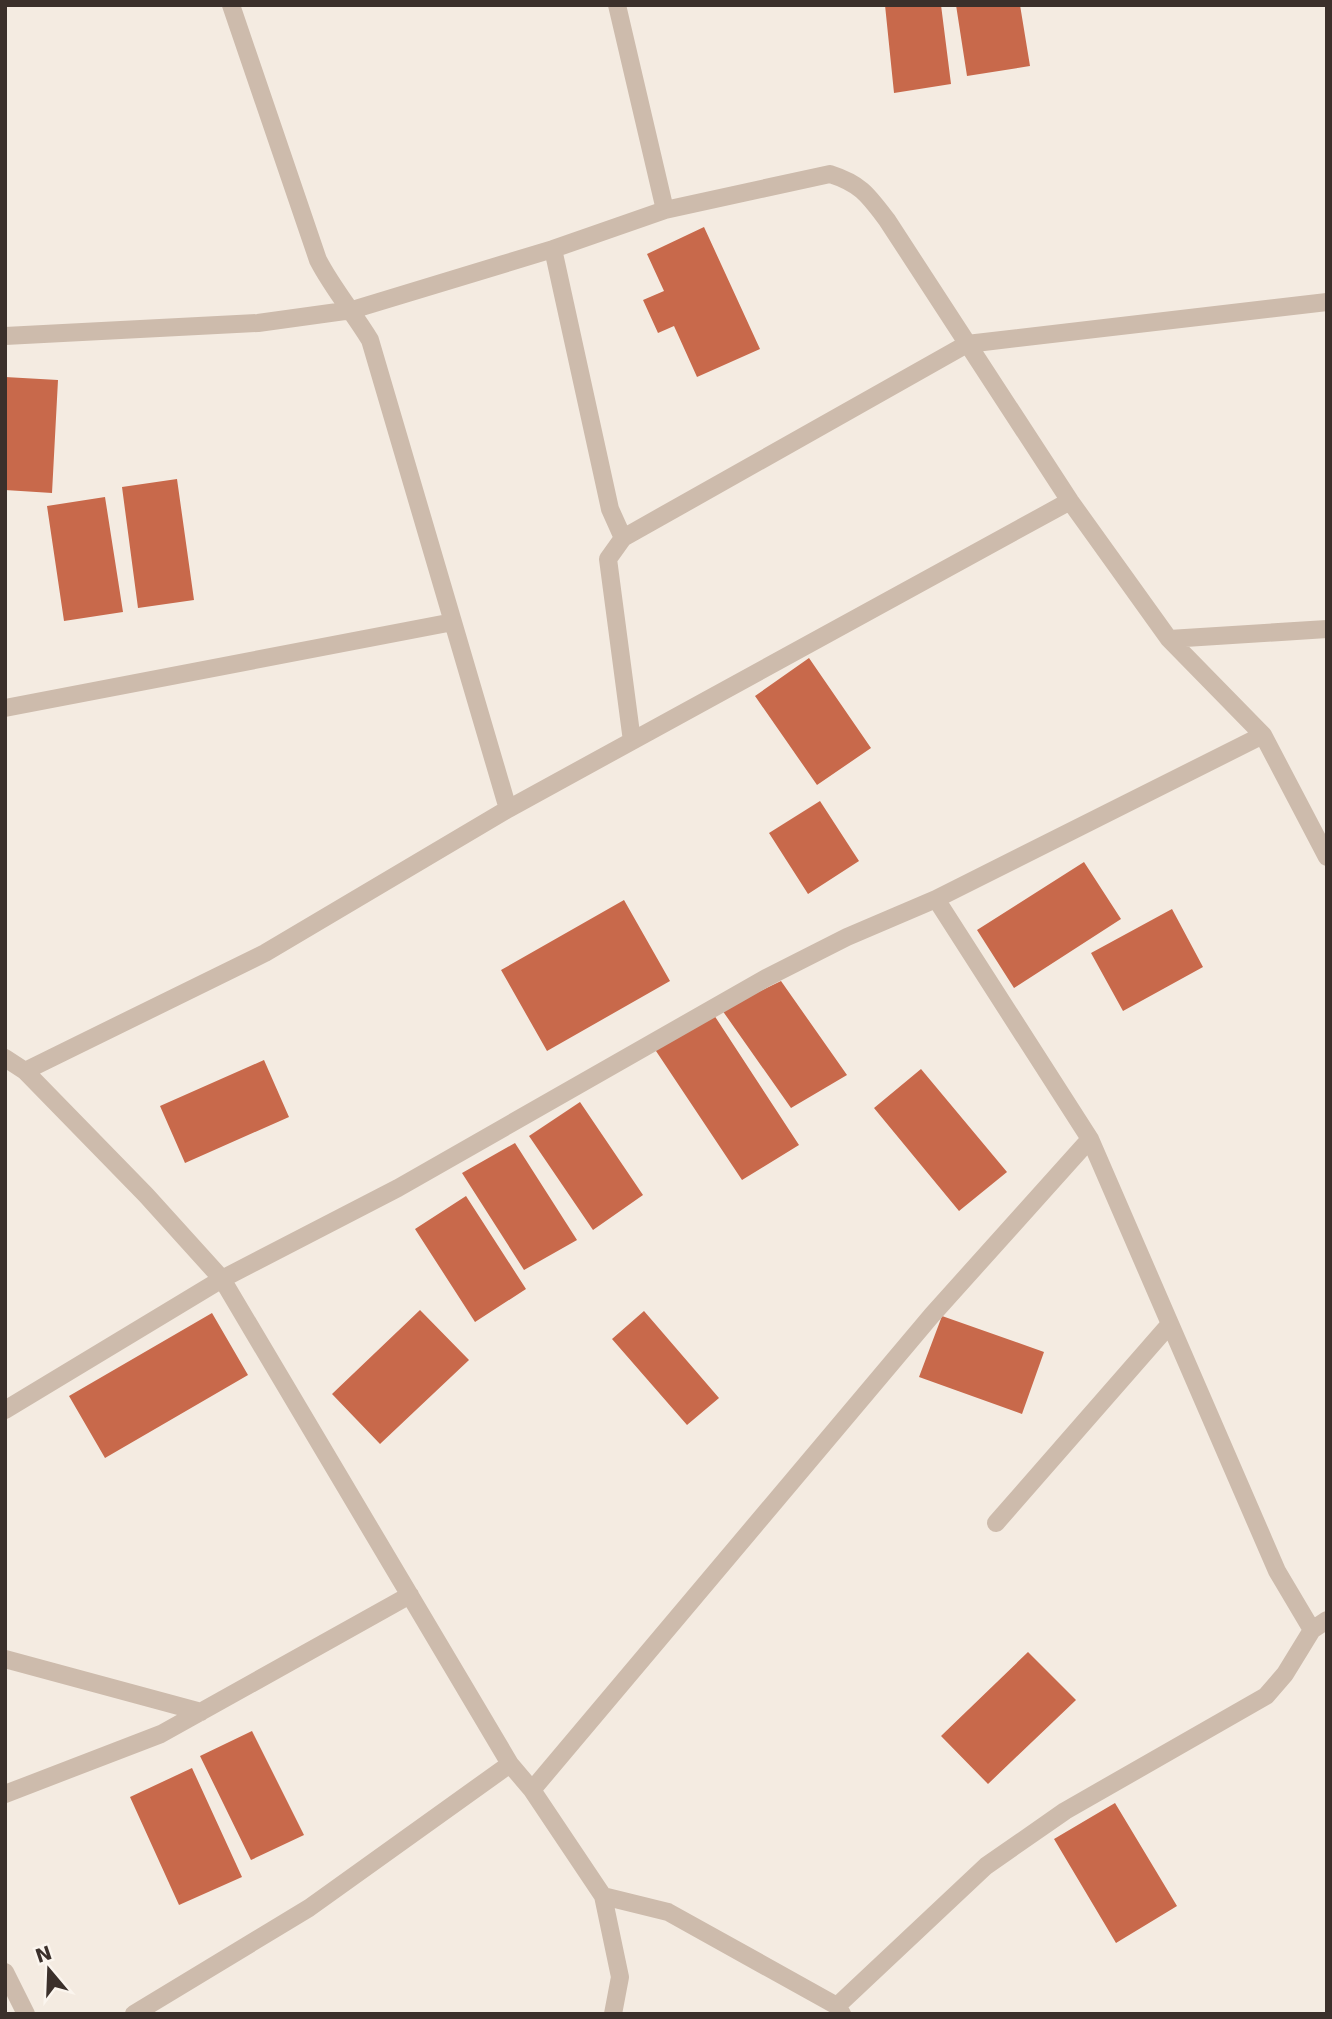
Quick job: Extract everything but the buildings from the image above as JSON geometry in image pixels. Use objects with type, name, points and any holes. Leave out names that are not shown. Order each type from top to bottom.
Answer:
[{"type":"street","points":[[231,5],[318,260],[332,286],[352,310],[370,340],[508,809]]},
{"type":"street","points":[[617,5],[665,210]]},
{"type":"street","points":[[5,336],[258,323],[352,310],[553,249],[665,210],[830,174],[851,181],[868,195],[887,220],[1070,501],[1170,639],[1263,735],[1327,857]]},
{"type":"street","points":[[553,249],[610,509],[623,538]]},
{"type":"street","points":[[632,741],[608,559],[623,538],[967,344],[1327,302]]},
{"type":"street","points":[[25,1071],[265,953],[508,809],[1070,501]]},
{"type":"street","points":[[5,708],[453,622]]},
{"type":"street","points":[[1170,639],[1327,629]]},
{"type":"street","points":[[5,1410],[222,1279],[398,1188],[766,978],[847,937],[936,899],[1263,735]]},
{"type":"street","points":[[603,1896],[668,1912],[839,2010],[986,1866],[1065,1811],[1266,1696],[1320,1625],[1277,1571],[1090,1139],[936,899]]},
{"type":"street","points":[[5,1058],[25,1071],[146,1195],[222,1279],[510,1764],[532,1790],[603,1896],[620,1977],[613,2014]]},
{"type":"street","points":[[532,1790],[932,1315],[1090,1139]]},
{"type":"street","points":[[996,1523],[1170,1324]]},
{"type":"street","points":[[5,1794],[161,1734],[410,1595]]},
{"type":"street","points":[[5,1659],[201,1712]]},
{"type":"street","points":[[134,2014],[309,1908],[510,1764]]},
{"type":"street","points":[[5,1972],[26,2014]]}]
